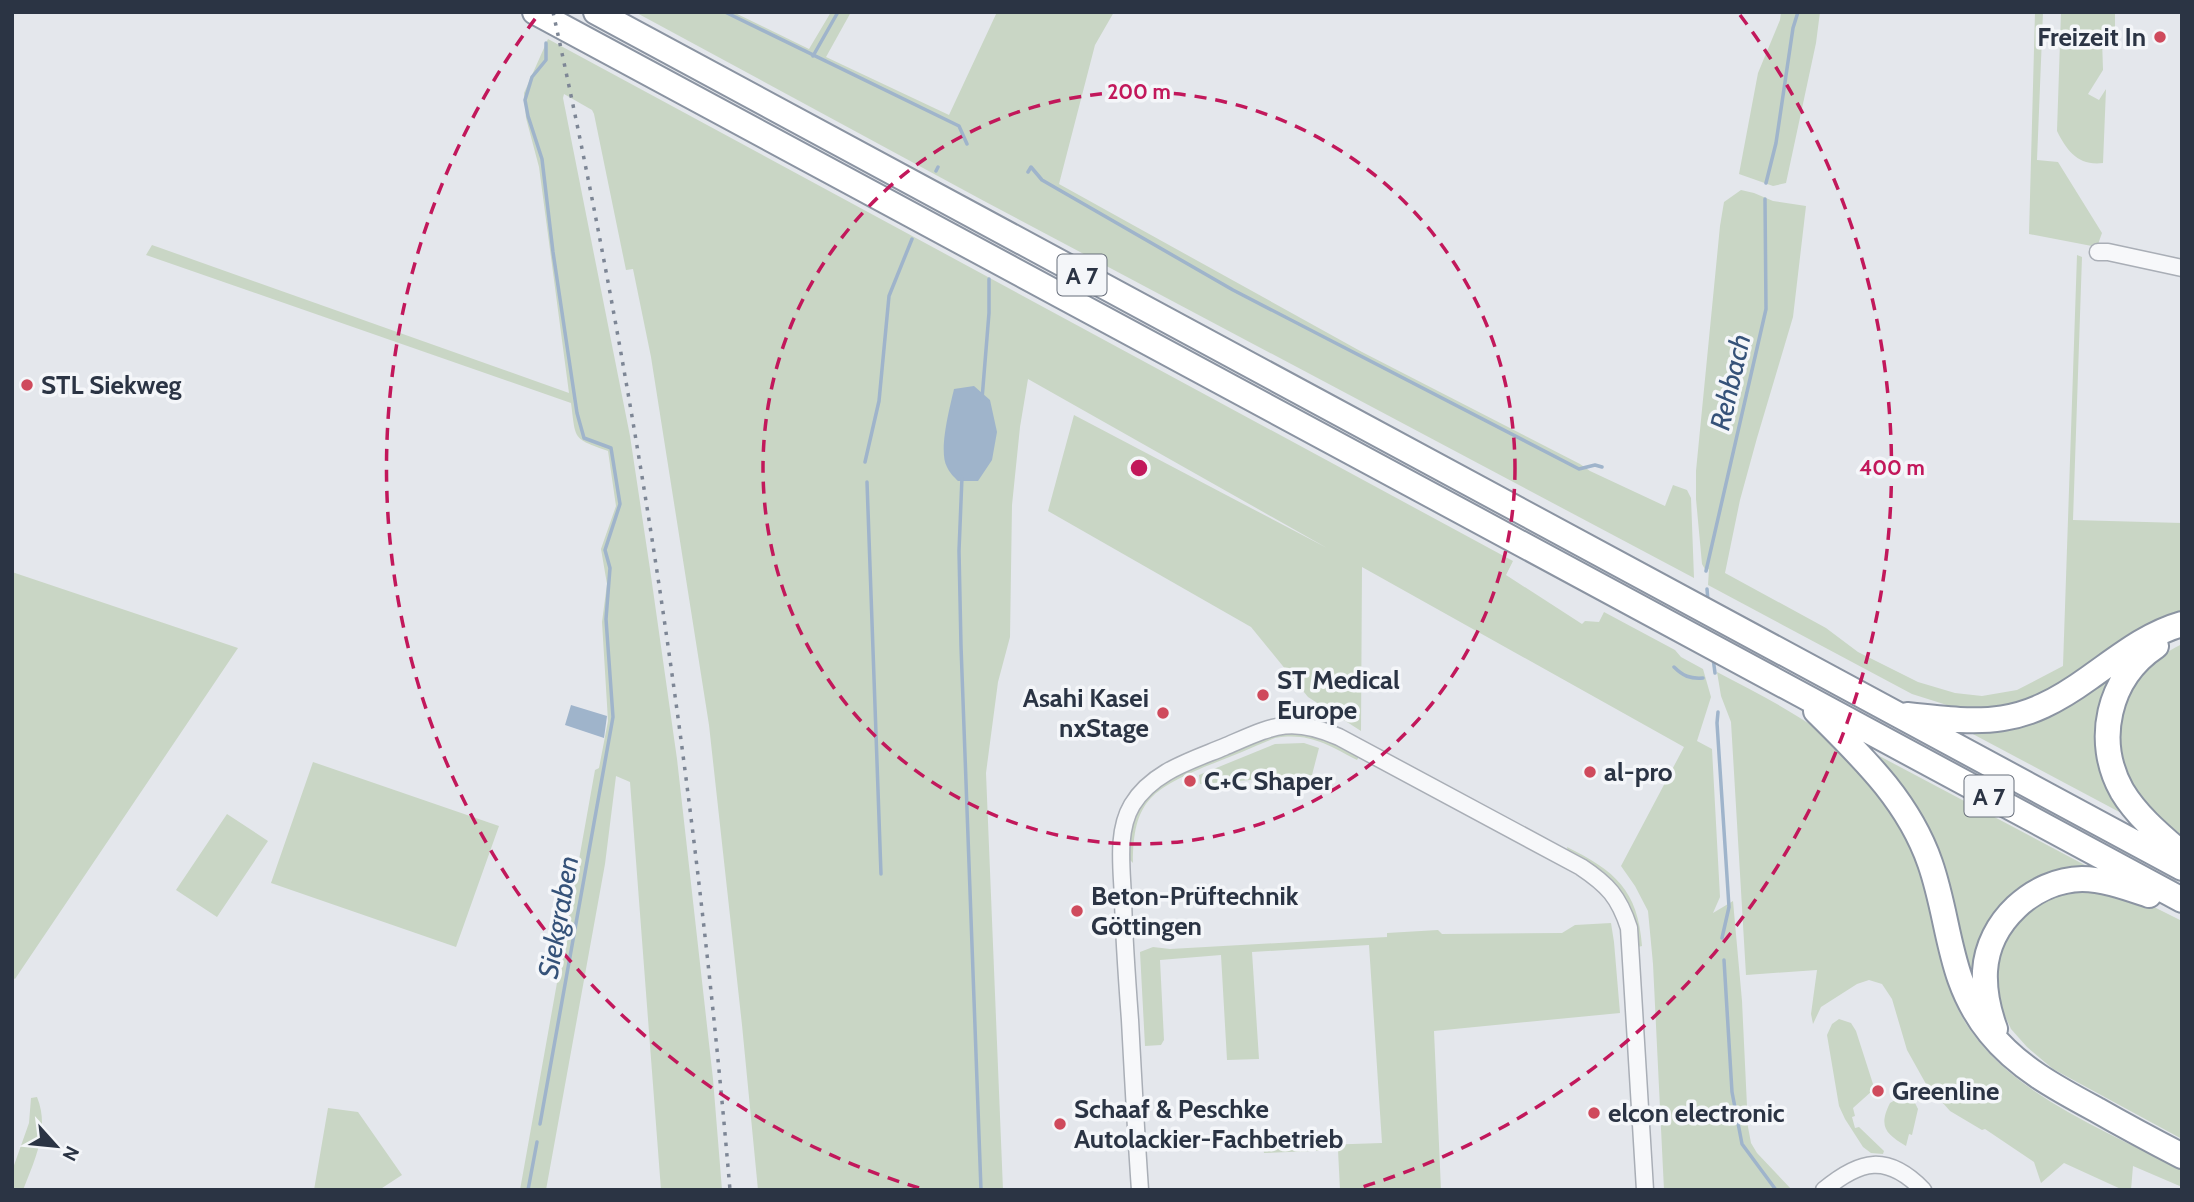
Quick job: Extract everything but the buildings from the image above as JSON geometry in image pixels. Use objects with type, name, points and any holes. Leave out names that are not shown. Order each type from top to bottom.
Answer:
[{"type":"highway","name":"A 7","points":[[535,12],[2182,900]]},
{"type":"highway","name":"A 7","points":[[596,12],[2182,869]]},
{"type":"highway","points":[[1895,714],[1971,721],[2001,720],[2015,716],[2058,698],[2141,642],[2182,624]]},
{"type":"highway","points":[[2182,634],[2164,641],[2141,657],[2125,677],[2112,702],[2107,736],[2113,770],[2124,793],[2146,821],[2182,854]]},
{"type":"highway","points":[[1796,691],[1878,774],[1908,814],[1930,863],[1963,991],[1991,1034],[2030,1070],[2056,1088],[2182,1156]]},
{"type":"highway","points":[[2005,1048],[1990,1015],[1985,968],[1998,930],[2024,900],[2049,886],[2083,879],[2130,888],[2182,907]]},
{"type":"street","points":[[2098,252],[2182,268]]},
{"type":"street","points":[[1140,1190],[1124,935],[1121,849],[1124,822],[1130,807],[1143,789],[1171,768],[1262,731],[1295,724],[1320,729],[1356,746],[1581,867],[1601,880],[1615,895],[1629,928],[1645,1190]]},
{"type":"street","points":[[1824,1190],[1854,1168],[1877,1165],[1902,1172],[1923,1190]]},
{"type":"green space","points":[[635,12],[733,12],[809,49],[831,12],[851,12],[826,57],[949,115],[997,12],[1114,12],[1095,45],[1059,184],[1362,352],[1590,471],[1665,506],[1673,485],[1687,490],[1691,498],[1694,578],[984,201]]},
{"type":"green space","points":[[1781,12],[1820,12],[1816,43],[1786,183],[1773,186],[1739,174],[1758,73]]},
{"type":"green space","points":[[2035,12],[2043,12],[2037,160],[2058,162],[2102,233],[2097,247],[2029,234]]},
{"type":"green space","points":[[2061,12],[2115,12],[2115,28],[2109,28],[2109,33],[2102,39],[2103,70],[2088,94],[2099,100],[2106,89],[2103,163],[2087,162],[2074,156],[2057,131]]},
{"type":"green space","points":[[548,39],[1513,561],[1506,575],[1582,624],[1585,621],[1599,622],[1604,612],[1675,650],[1681,657],[1703,669],[1711,697],[1697,741],[1712,749],[1720,897],[1713,913],[1733,901],[1742,1001],[1748,1127],[1751,1143],[1757,1153],[1792,1190],[1664,1190],[1648,911],[1621,866],[1684,747],[1362,567],[1361,731],[1308,697],[1251,627],[1048,511],[1074,415],[1327,548],[1028,379],[1012,505],[1010,637],[998,682],[986,773],[1003,1190],[758,1190],[709,725],[651,357],[633,269],[626,270],[594,114],[592,110],[564,94],[630,436],[650,569],[677,759],[713,1079],[722,1190],[661,1190],[630,782],[616,776],[605,864],[546,1190],[520,1190],[595,770],[599,768],[608,721],[602,622],[607,584],[601,549],[616,506],[608,451],[578,436],[571,403],[146,255],[152,245],[569,393],[539,167],[526,118],[524,93]]},
{"type":"green space","points":[[1741,190],[1773,201],[1806,206],[1793,317],[1740,500],[1725,573],[1826,628],[1858,652],[1918,682],[1955,693],[1982,696],[2017,690],[2063,666],[2077,255],[2082,257],[2073,520],[2182,523],[2182,612],[2148,625],[2111,646],[2071,677],[2046,690],[2019,702],[1985,709],[1950,706],[1912,694],[1708,585],[1709,569],[1706,571],[1702,564],[1696,471],[1720,226],[1724,202]]},
{"type":"green space","points":[[12,572],[238,648],[15,979],[12,977]]},
{"type":"green space","points":[[2182,644],[2182,840],[2149,810],[2129,784],[2119,754],[2118,734],[2126,698],[2136,682],[2149,667]]},
{"type":"green space","points":[[2138,648],[2103,713],[2140,823],[1954,724],[1993,726]]},
{"type":"green space","points":[[1717,672],[1782,707],[1823,734],[1861,765],[1879,787],[1921,873],[1954,1000],[1971,1031],[1991,1055],[2014,1076],[2068,1112],[2182,1170],[2182,1187],[2133,1166],[2131,1190],[2123,1190],[2064,1163],[2041,1183],[2034,1162],[1985,1129],[1982,1130],[1950,1111],[1926,1084],[1907,1050],[1892,999],[1882,984],[1869,980],[1857,984],[1821,1007],[1813,1024],[1811,1014],[1817,970],[1746,975],[1731,722],[1721,696]]},
{"type":"green space","points":[[1296,732],[1319,736],[1360,755],[1357,760],[1318,741],[1287,737],[1275,738],[1204,767],[1158,791],[1149,801],[1141,812],[1137,826],[1133,863],[1129,859],[1130,829],[1147,794],[1172,776],[1265,737]]},
{"type":"green space","points":[[1853,742],[2098,872],[2015,900],[1980,997],[1946,907]]},
{"type":"green space","points":[[1304,743],[1319,748],[1312,775],[1200,784],[1199,775],[1275,744]]},
{"type":"green space","points":[[313,762],[499,826],[456,947],[271,883]]},
{"type":"green space","points":[[227,814],[268,841],[217,917],[176,890]]},
{"type":"green space","points":[[1567,847],[1598,865],[1621,884],[1635,910],[1642,946],[1638,947],[1630,912],[1618,888],[1598,870],[1568,852]]},
{"type":"green space","points":[[2085,885],[2148,904],[2182,921],[2182,1139],[2053,1069],[2011,1029],[1998,1001],[1995,969],[2000,949],[2031,903]]},
{"type":"green space","points":[[1611,923],[1620,1013],[1434,1031],[1441,1190],[1340,1190],[1338,1150],[1264,1153],[1263,1147],[1382,1143],[1369,945],[1252,952],[1259,1059],[1227,1060],[1221,955],[1160,960],[1164,1040],[1161,1045],[1145,1046],[1140,952],[1153,947],[1170,949],[1387,937],[1387,933],[1438,930],[1442,934],[1562,933],[1575,925]]},
{"type":"green space","points":[[1839,1019],[1851,1023],[1856,1031],[1873,1084],[1872,1091],[1853,1108],[1855,1128],[1859,1127],[1884,1151],[1883,1154],[1871,1153],[1863,1147],[1839,1106],[1827,1035],[1832,1024]]},
{"type":"green space","points":[[1902,1096],[1913,1099],[1918,1109],[1912,1135],[1909,1134],[1906,1146],[1893,1138],[1885,1124],[1890,1103]]},
{"type":"green space","points":[[37,1097],[42,1121],[39,1144],[23,1190],[12,1190],[12,1171],[29,1123],[31,1098]]},
{"type":"green space","points":[[328,1108],[358,1112],[402,1175],[379,1190],[314,1190]]},
{"type":"water","points":[[974,386],[990,400],[997,432],[992,460],[978,481],[958,481],[949,471],[945,460],[946,429],[954,389]]},
{"type":"water","points":[[571,705],[607,716],[604,738],[565,725]]},
{"type":"waterway","points":[[725,12],[959,126],[967,144]]},
{"type":"waterway","points":[[813,56],[838,12]]},
{"type":"waterway","name":"Rehbach","points":[[1766,183],[1776,143],[1793,28],[1798,12]]},
{"type":"waterway","points":[[540,1124],[613,717],[606,619],[610,568],[605,550],[620,504],[611,448],[584,438],[577,413],[542,159],[525,100],[532,77],[546,60],[546,43]]},
{"type":"waterway","points":[[936,171],[938,167]]},
{"type":"waterway","points":[[1028,172],[1031,167],[1042,180],[1233,290],[1579,469],[1595,465],[1602,467]]},
{"type":"waterway","name":"Rehbach","points":[[1706,571],[1766,309],[1765,199]]},
{"type":"waterway","points":[[865,462],[879,401],[889,296],[912,239]]},
{"type":"waterway","points":[[982,399],[989,279]]},
{"type":"waterway","points":[[962,477],[959,551],[961,646],[981,1190]]},
{"type":"waterway","points":[[867,482],[881,874]]},
{"type":"waterway","name":"Rehbach","points":[[1707,589],[1708,601]]},
{"type":"waterway","name":"Rehbach","points":[[1713,658],[1715,673]]},
{"type":"waterway","points":[[1674,667],[1687,676],[1703,678]]},
{"type":"waterway","name":"Rehbach","points":[[1718,712],[1729,907],[1722,938]]},
{"type":"waterway","name":"Rehbach","points":[[1724,960],[1732,1092],[1742,1144],[1776,1190]]},
{"type":"waterway","name":"Siekgraben","points":[[528,1190],[537,1142]]},
{"type":"railway","points":[[553,12],[612,304],[661,598],[700,893],[730,1190]]},
{"type":"place","name":"Freizeit In","points":[[2160,37]]},
{"type":"place","name":"STL Siekweg","points":[[27,385]]},
{"type":"place","name":"ST Medical Europe","points":[[1263,695]]},
{"type":"place","name":"Asahi Kasei nxStage","points":[[1163,713]]},
{"type":"place","name":"al-pro","points":[[1590,772]]},
{"type":"place","name":"C+C Shaper","points":[[1190,781]]},
{"type":"place","name":"Beton-Prüftechnik Göttingen","points":[[1077,911]]},
{"type":"place","name":"Greenline","points":[[1878,1091]]},
{"type":"place","name":"elcon electronic","points":[[1594,1113]]},
{"type":"place","name":"Schaaf & Peschke Autolackier-Fachbetrieb","points":[[1060,1124]]}]
